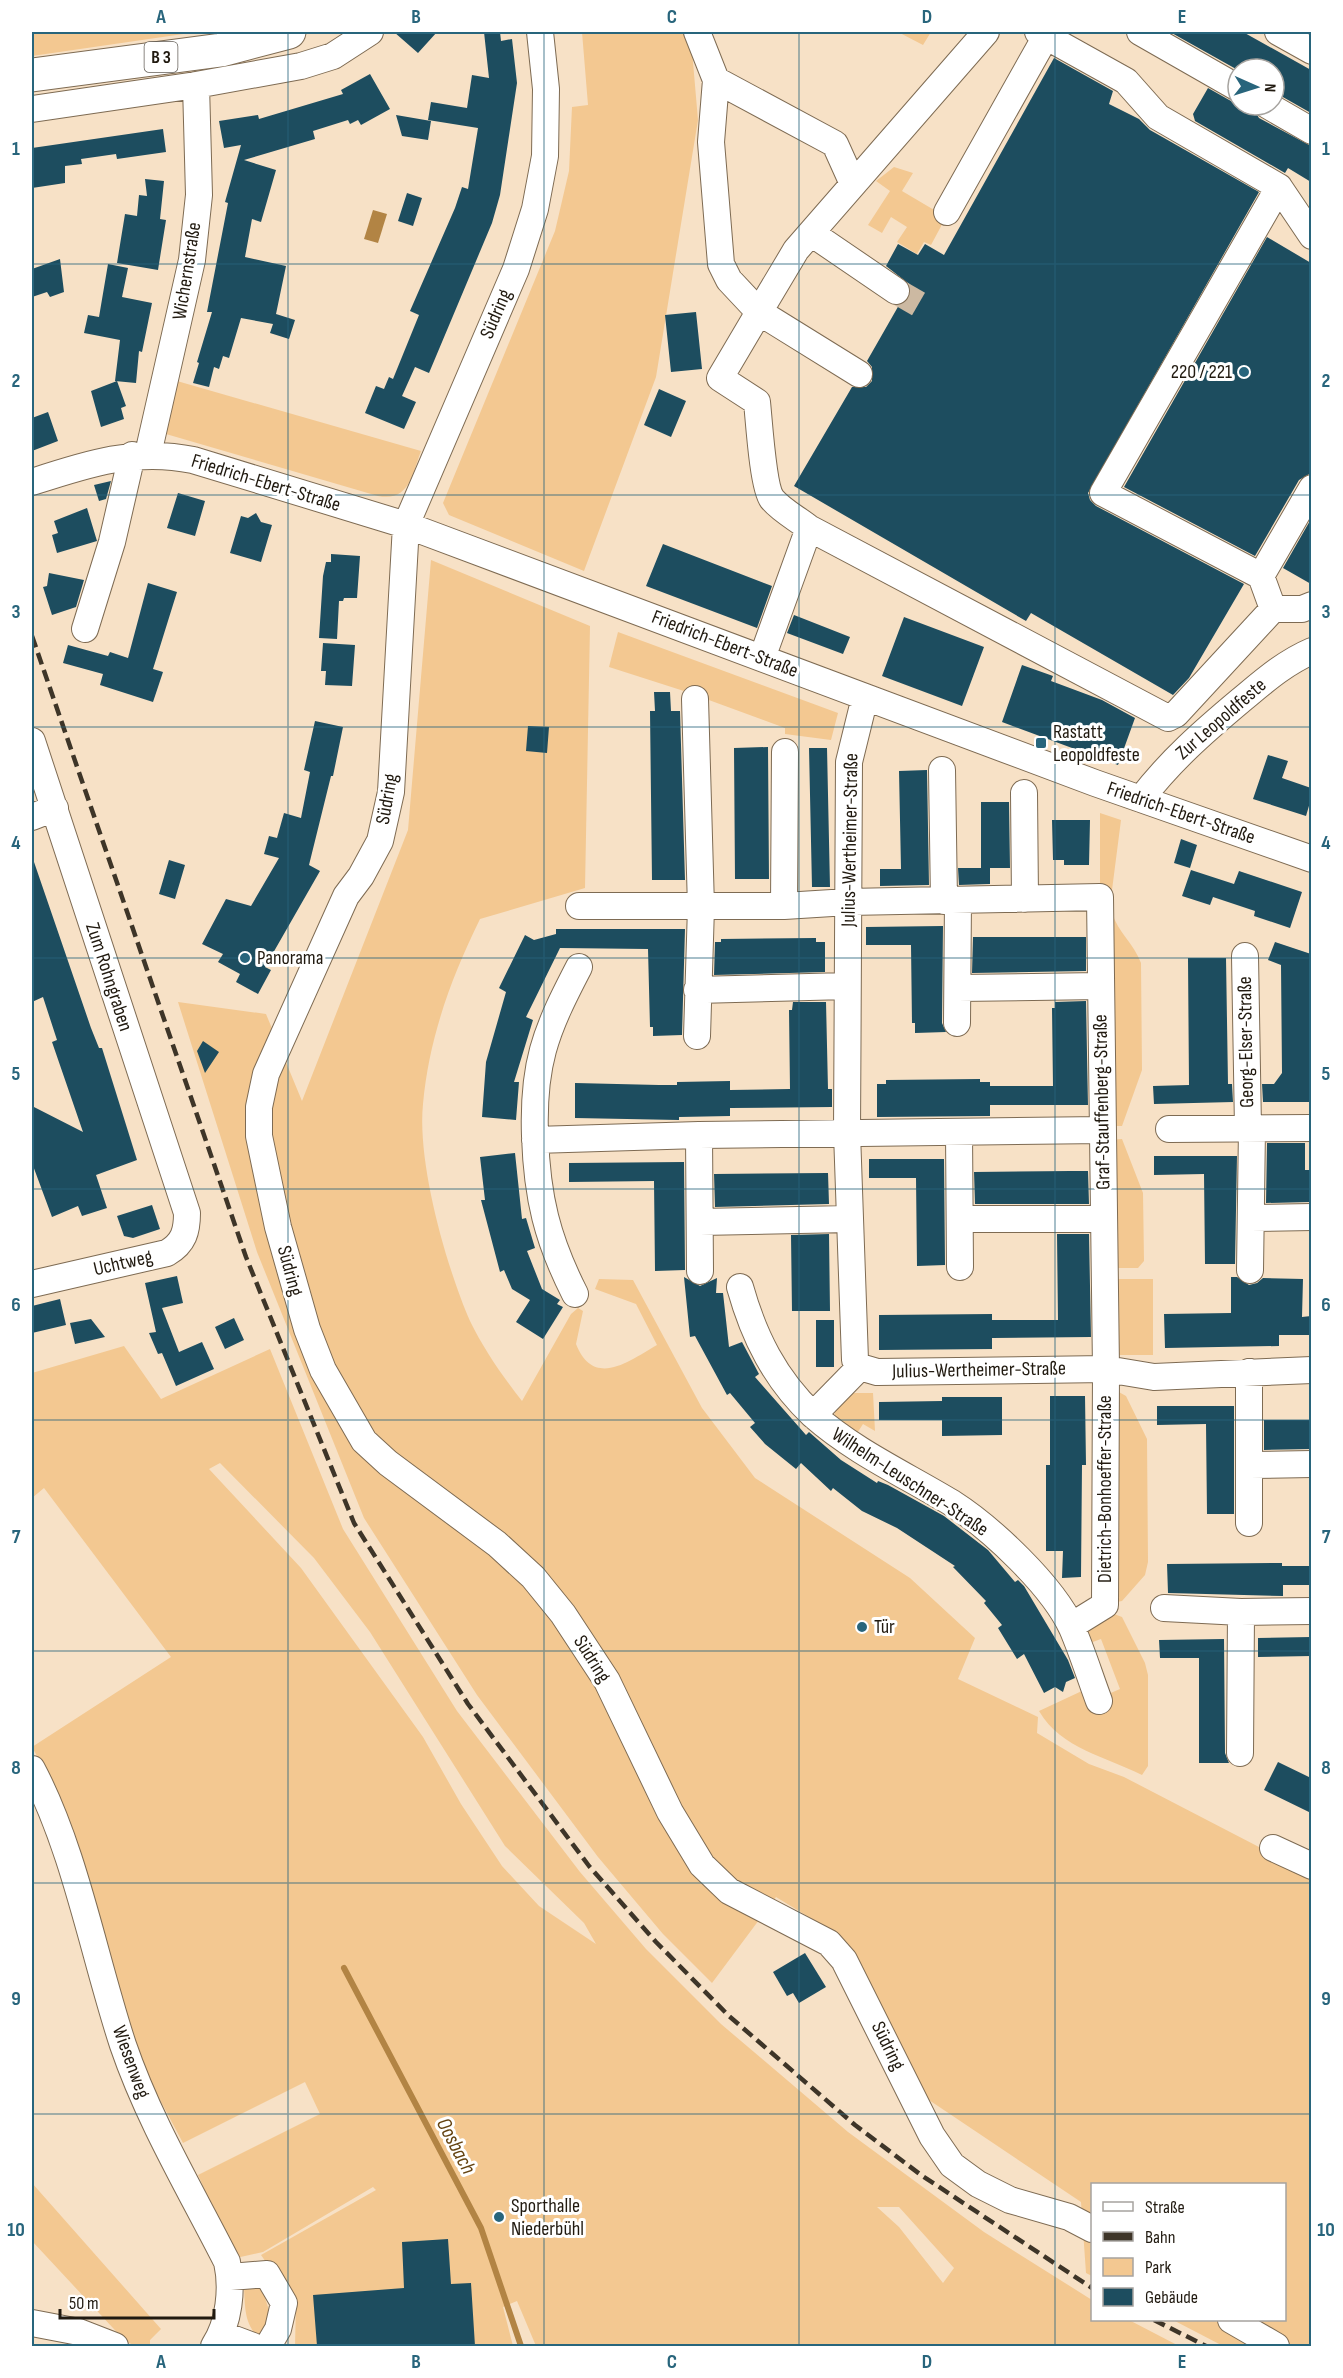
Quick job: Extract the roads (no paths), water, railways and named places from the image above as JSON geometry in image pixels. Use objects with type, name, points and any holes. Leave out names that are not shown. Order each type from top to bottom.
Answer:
[{"type":"main road","name":"B 3","points":[[32,75],[221,50],[289,32]]},
{"type":"street","points":[[32,110],[196,85],[301,66],[333,56],[370,32]]},
{"type":"street","name":"Südring","points":[[540,32],[546,88],[545,156],[535,209],[516,269],[406,525],[389,802],[380,842],[361,876],[346,896],[266,1074],[260,1107],[259,1136],[278,1227],[307,1329],[323,1370],[364,1441],[388,1463],[497,1544],[533,1576],[563,1614],[607,1681],[670,1812],[702,1865],[729,1891],[829,1943],[844,1960],[932,2136],[952,2165],[978,2184],[1010,2200],[1069,2217],[1091,2228]]},
{"type":"street","points":[[697,32],[716,80],[711,142],[721,264],[729,280],[759,312],[859,374]]},
{"type":"street","points":[[986,32],[796,250],[720,378],[757,402],[771,498],[809,528],[1168,718],[1176,714],[1273,609],[1302,609],[1311,605]]},
{"type":"street","points":[[1140,32],[1226,81]]},
{"type":"street","points":[[947,212],[1042,34],[1080,61],[1126,81],[1155,121],[1280,187],[1311,236]]},
{"type":"street","points":[[716,80],[835,144],[853,184]]},
{"type":"street","name":"Wichernstraße","points":[[140,454],[192,260],[199,195],[196,85]]},
{"type":"street","points":[[1286,116],[1311,130]]},
{"type":"street","points":[[1273,609],[1260,576],[1103,493],[1280,187]]},
{"type":"street","points":[[811,233],[896,291]]},
{"type":"street","points":[[85,629],[140,454]]},
{"type":"street","name":"Friedrich-Ebert-Straße","points":[[32,482],[97,460],[140,454],[194,460],[406,525],[1141,799],[1311,859]]},
{"type":"street","points":[[1260,576],[1311,488]]},
{"type":"street","points":[[762,658],[809,528]]},
{"type":"street","name":"Zur Leopoldfeste","points":[[1141,799],[1161,773],[1189,744],[1288,661],[1311,651]]},
{"type":"street","name":"Julius-Wertheimer-Straße","points":[[865,697],[849,762],[847,986],[847,1133],[853,1350],[860,1367],[877,1372],[1106,1369],[1154,1377],[1311,1370]]},
{"type":"street","points":[[695,699],[701,907],[697,1036]]},
{"type":"street","name":"Zum Rohngraben","points":[[32,741],[43,813],[187,1213]]},
{"type":"street","points":[[784,906],[785,752]]},
{"type":"street","points":[[942,770],[957,988],[957,1023]]},
{"type":"street","points":[[1024,793],[1025,899]]},
{"type":"street","name":"Graf-Stauffenberg-Straße","points":[[579,906],[784,906],[848,902],[1100,897],[1106,1369]]},
{"type":"street","name":"Georg-Elser-Straße","points":[[1245,956],[1250,1128],[1250,1270]]},
{"type":"street","points":[[575,1294],[560,1264],[543,1218],[535,1166],[534,1104],[542,1051],[561,1001],[579,967]]},
{"type":"street","points":[[697,990],[847,986]]},
{"type":"street","name":"Graf-Stauffenberg-Straße","points":[[957,988],[1100,986]]},
{"type":"street","name":"Georg-Elser-Straße","points":[[1169,1129],[1311,1128]]},
{"type":"street","points":[[535,1140],[699,1135],[1102,1130]]},
{"type":"street","points":[[959,1132],[960,1267]]},
{"type":"street","points":[[699,1135],[700,1271]]},
{"type":"street","name":"Uchtweg","points":[[32,1284],[168,1252],[176,1247],[183,1238],[187,1213]]},
{"type":"street","points":[[1251,1218],[1311,1217]]},
{"type":"street","points":[[700,1222],[849,1219]]},
{"type":"street","name":"Graf-Stauffenberg-Straße","points":[[960,1219],[1104,1219]]},
{"type":"street","name":"Wilhelm-Leuschner-Straße","points":[[740,1287],[749,1319],[772,1367],[790,1392],[813,1415],[838,1436],[954,1505],[985,1528],[1026,1568],[1071,1626],[1099,1701]]},
{"type":"street","name":"Wilhelm-Leuschner-Straße","points":[[813,1415],[860,1367]]},
{"type":"street","name":"Dietrich-Bonhoeffer-Straße","points":[[1071,1626],[1105,1605],[1106,1369]]},
{"type":"street","points":[[1249,1372],[1249,1523]]},
{"type":"street","points":[[1250,1465],[1311,1464]]},
{"type":"street","points":[[1164,1608],[1241,1612],[1311,1611]]},
{"type":"street","points":[[1240,1753],[1241,1612]]},
{"type":"street","name":"Wiesenweg","points":[[32,1769],[57,1828],[123,2046],[151,2115],[181,2156],[227,2262],[230,2277],[218,2340]]},
{"type":"street","points":[[1273,1848],[1311,1866]]},
{"type":"street","points":[[230,2277],[267,2274],[284,2303],[278,2329],[268,2346]]},
{"type":"street","points":[[1234,2321],[1276,2346]]},
{"type":"street","points":[[32,2323],[80,2332],[115,2346]]},
{"type":"street","points":[[218,2340],[253,2346]]},
{"type":"waterway","name":"Oosbach","points":[[344,1968],[481,2228],[521,2346]]},
{"type":"tunnel","points":[[896,291],[922,306]]},
{"type":"railway","points":[[32,636],[246,1257],[354,1523],[468,1704],[589,1866],[656,1942],[729,2016],[855,2125],[921,2175],[1091,2287]]},
{"type":"railway","points":[[1156,2321],[1206,2346]]},
{"type":"place","name":"220 / 221","points":[[1244,372]]},
{"type":"place","name":"Rastatt Leopoldfeste","points":[[1041,743]]},
{"type":"place","name":"Panorama","points":[[245,958]]},
{"type":"place","name":"Tür","points":[[862,1627]]},
{"type":"place","name":"Sporthalle Niederbühl","points":[[499,2217]]}]
